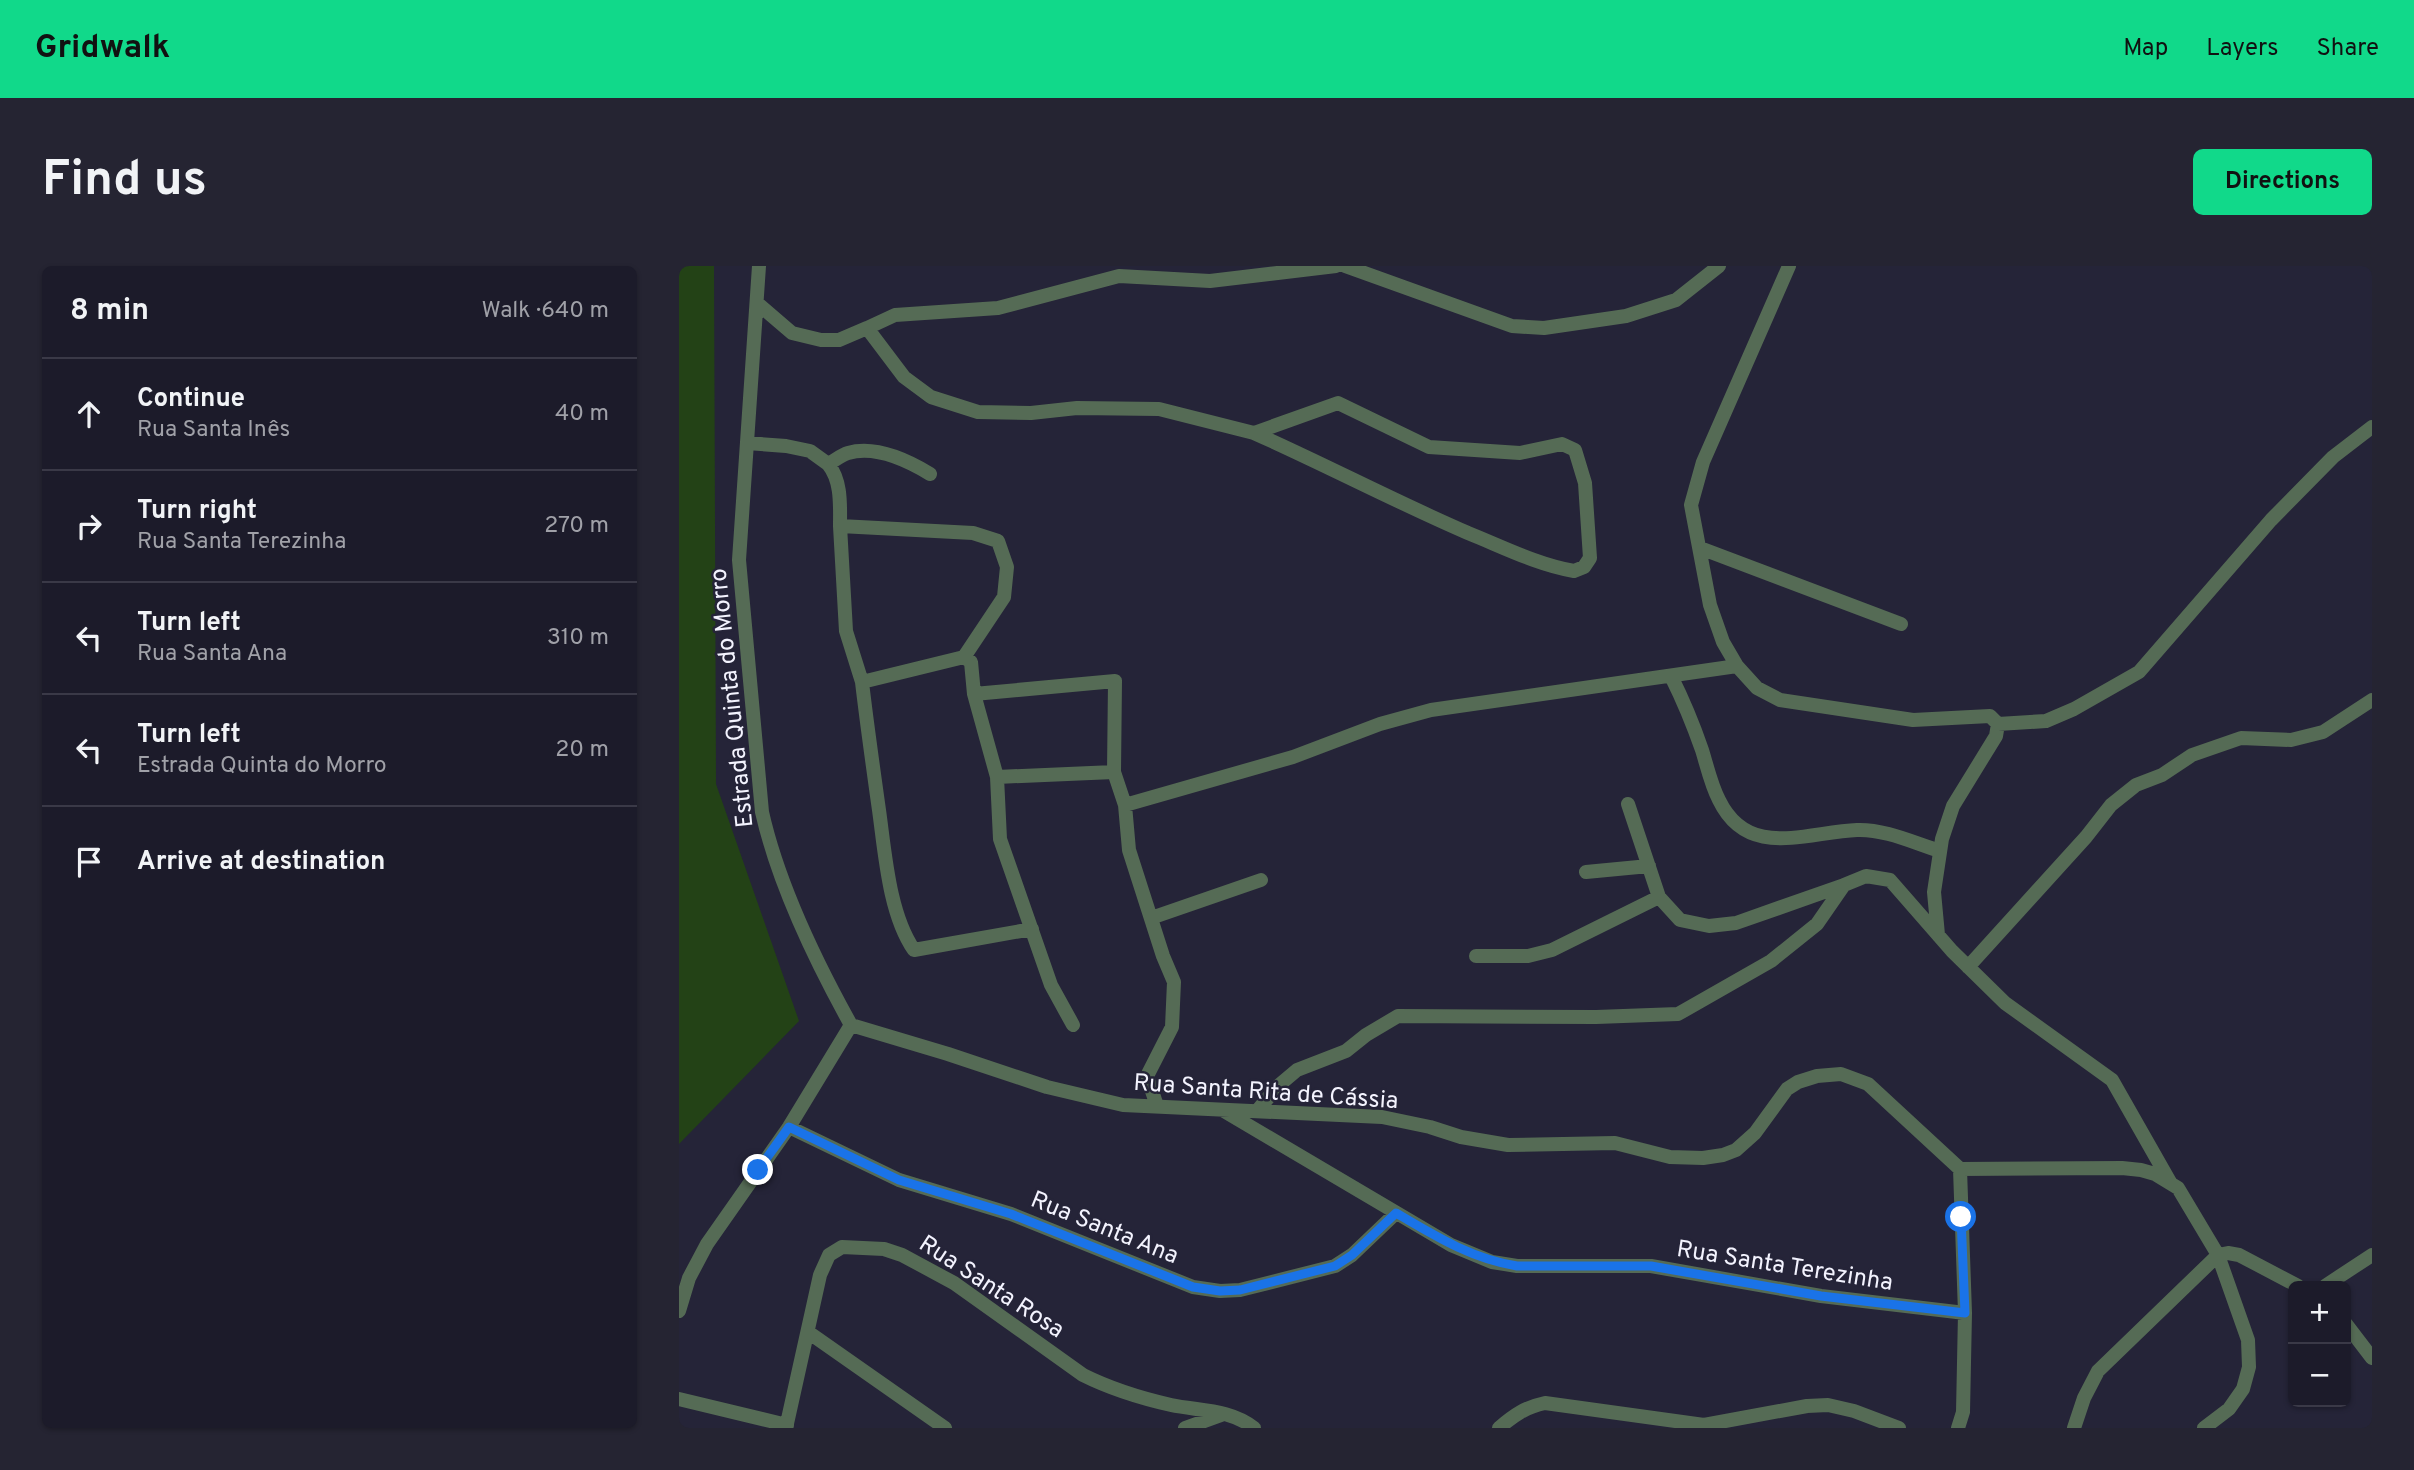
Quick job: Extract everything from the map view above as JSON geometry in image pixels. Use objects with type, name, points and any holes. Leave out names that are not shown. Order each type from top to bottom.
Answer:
[{"type":"street","name":"Estrada Quinta do Morro","points":[[759,266],[739,560],[762,813],[767,835],[790,897],[831,989],[851,1025]]},
{"type":"street","points":[[757,303],[792,332],[821,340],[839,340],[895,315],[998,308],[1119,276],[1210,281],[1336,266]]},
{"type":"street","points":[[1345,266],[1511,326],[1544,328],[1626,316],[1676,300],[1719,266]]},
{"type":"street","points":[[1789,266],[1703,462],[1691,505],[1710,605],[1723,642],[1737,666],[1757,688],[1780,700],[1913,720],[1990,716],[1998,723],[2046,721],[2074,709],[2139,672],[2271,520],[2333,457],[2372,427]]},
{"type":"street","points":[[867,328],[904,377],[931,397],[978,412],[1031,413],[1077,408],[1159,409],[1254,433],[1361,482],[1402,504],[1520,555],[1574,571],[1584,567],[1590,558],[1585,483],[1575,450],[1562,444],[1520,453],[1429,447],[1338,403],[1254,433]]},
{"type":"street","points":[[747,443],[786,446],[810,452],[834,471],[839,491],[846,631],[862,682],[885,856],[896,908],[908,941],[914,950],[1032,929]]},
{"type":"street","points":[[828,464],[847,453],[869,451],[905,459],[930,474]]},
{"type":"street","points":[[840,526],[973,533],[997,541],[1007,567],[1004,597],[964,657],[862,682]]},
{"type":"street","points":[[1700,548],[1901,624]]},
{"type":"street","points":[[964,657],[971,662],[974,694],[997,777],[1000,839],[1051,985],[1073,1025]]},
{"type":"street","points":[[1125,805],[1293,757],[1380,724],[1431,710],[1737,666]]},
{"type":"street","points":[[1671,676],[1689,713],[1719,800],[1736,826],[1764,838],[1801,838],[1859,830],[1887,835],[1940,851]]},
{"type":"street","points":[[974,694],[1115,681],[1114,772],[1125,805],[1129,850],[1163,957],[1174,982],[1172,1027],[1147,1076],[1157,1107]]},
{"type":"street","points":[[1968,967],[2086,837],[2111,805],[2136,785],[2162,775],[2192,755],[2241,738],[2291,740],[2323,732],[2372,700]]},
{"type":"street","points":[[1938,935],[1934,892],[1940,851],[1953,806],[1996,736],[1998,723]]},
{"type":"street","points":[[997,777],[1114,772]]},
{"type":"street","points":[[1628,804],[1659,897],[1679,920],[1709,926],[1736,923],[1866,876],[1890,880],[1938,935],[2005,1003],[2112,1080],[2170,1182]]},
{"type":"street","points":[[1586,872],[1649,866]]},
{"type":"street","points":[[1150,918],[1261,880]]},
{"type":"street","points":[[1257,1111],[1278,1086],[1297,1070],[1346,1051],[1366,1035],[1398,1016],[1596,1017],[1678,1014],[1771,961],[1817,924],[1844,885]]},
{"type":"street","points":[[1476,956],[1528,956],[1552,950],[1659,897]]},
{"type":"street","points":[[679,1311],[689,1278],[707,1244],[789,1127],[851,1025]]},
{"type":"street","name":"Rua Santa Rita de Cássia","points":[[851,1025],[1078,1096],[1123,1105],[1382,1117],[1461,1137],[1508,1145],[1615,1143],[1670,1157],[1703,1158],[1736,1150],[1755,1133],[1787,1089],[1817,1076],[1841,1074],[1868,1084],[1960,1169]]},
{"type":"street","name":"Rua Santa Terezinha","points":[[1220,1109],[1451,1245],[1502,1264],[1651,1266],[1821,1296],[1965,1313]]},
{"type":"street","name":"Rua Santa Ana","points":[[789,1127],[899,1180],[1011,1214],[1193,1287],[1220,1291],[1240,1290],[1335,1266],[1352,1255],[1396,1213]]},
{"type":"street","points":[[1958,1428],[1962,1412],[1965,1313],[1960,1169],[2122,1168],[2141,1170],[2178,1188],[2218,1255],[2248,1340],[2249,1367],[2243,1388],[2229,1409],[2204,1428]]},
{"type":"street","name":"Rua Santa Rosa","points":[[787,1427],[820,1275],[829,1255],[842,1247],[884,1249],[922,1264],[954,1283],[1083,1375],[1104,1386],[1172,1405],[1225,1413],[1244,1420],[1254,1428]]},
{"type":"street","points":[[2074,1428],[2084,1398],[2098,1371],[2218,1255],[2239,1255],[2288,1281]]},
{"type":"street","points":[[2333,1281],[2372,1255]]},
{"type":"street","points":[[2351,1331],[2372,1358]]},
{"type":"street","points":[[808,1332],[945,1428]]},
{"type":"street","points":[[679,1399],[787,1427]]},
{"type":"street","points":[[1499,1428],[1528,1407],[1545,1403],[1704,1424],[1807,1406],[1828,1405],[1899,1428]]},
{"type":"street","points":[[1185,1428],[1225,1413]]},
{"type":"green space","points":[[679,266],[714,266],[716,784],[799,1021],[679,1144]]},
{"type":"route","points":[[758,1170],[789,1127],[899,1180],[1011,1214],[1193,1287],[1220,1291],[1240,1290],[1335,1266],[1352,1255],[1396,1213],[1451,1245],[1502,1264],[1651,1266],[1821,1296],[1965,1313],[1961,1217]]}]
